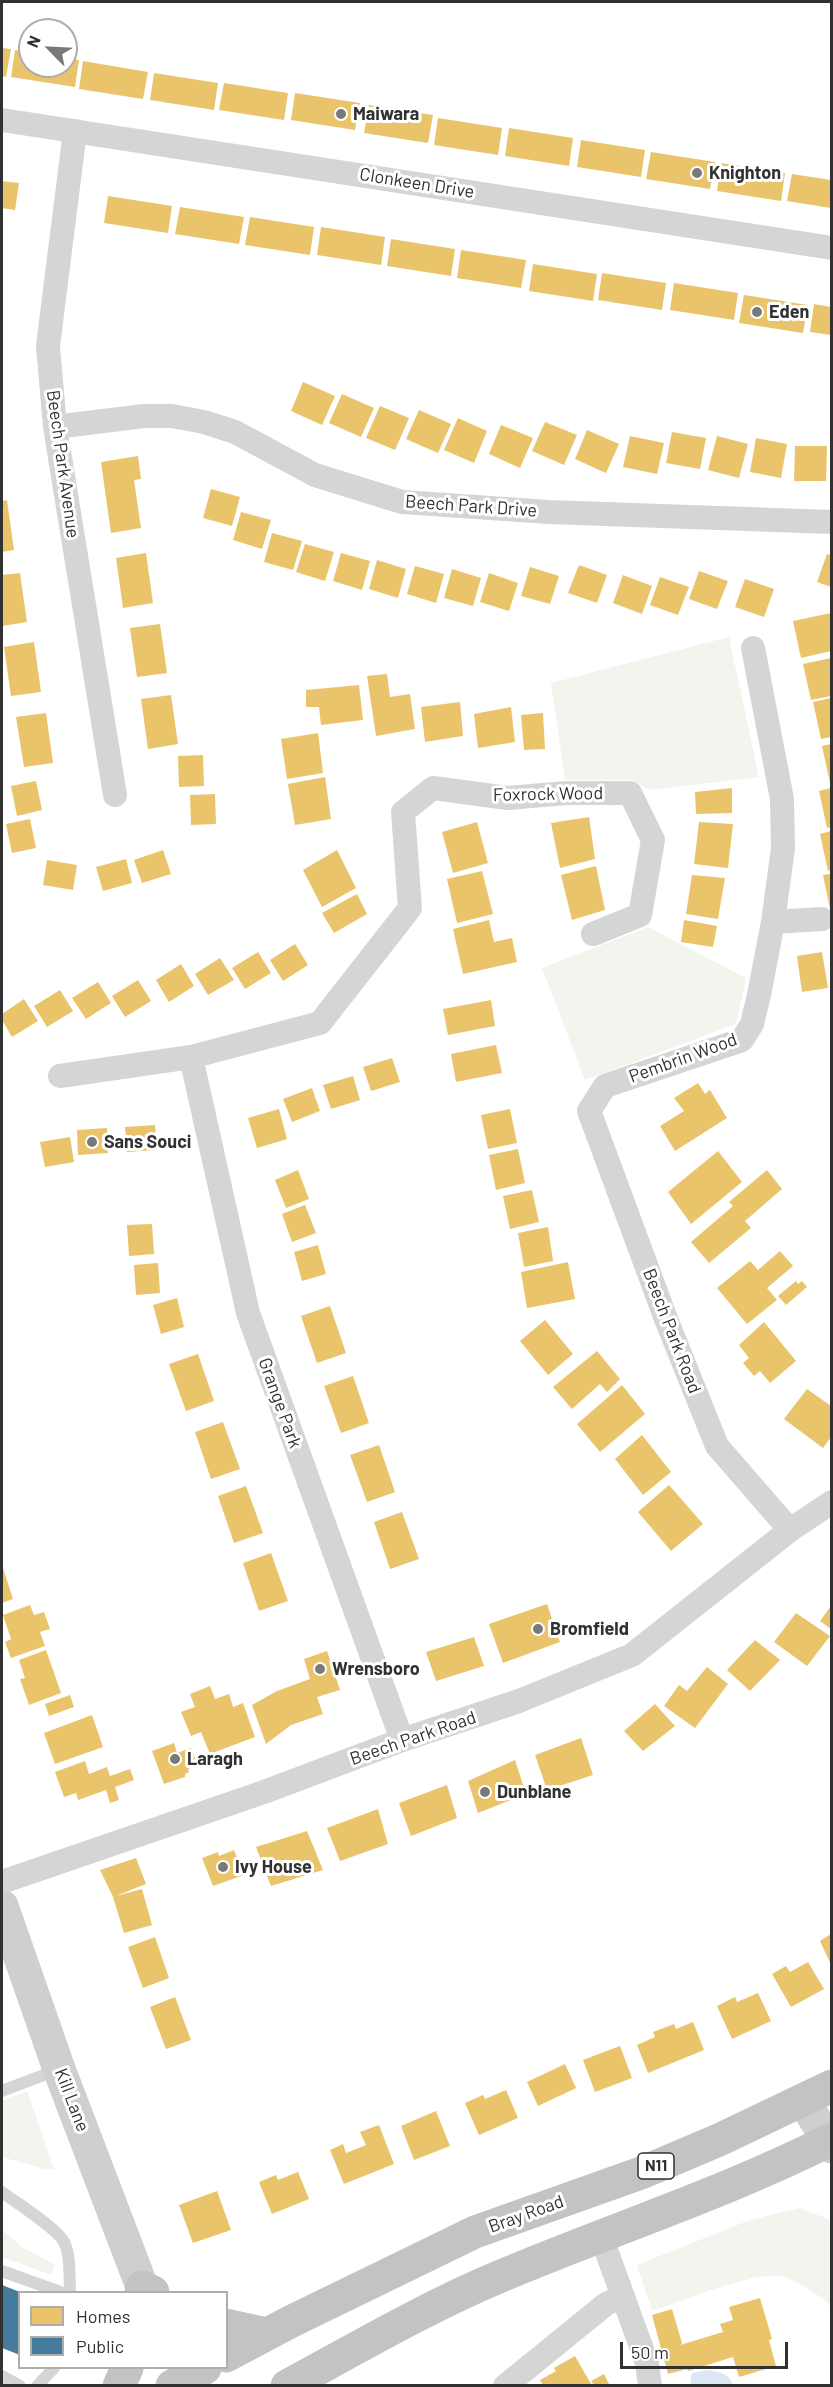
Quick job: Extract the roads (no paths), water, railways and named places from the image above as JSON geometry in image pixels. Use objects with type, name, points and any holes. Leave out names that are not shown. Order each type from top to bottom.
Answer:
[{"type":"highway","name":"Bray Road","points":[[228,2355],[475,2232],[641,2173],[721,2139],[818,2093]]},
{"type":"highway","name":"N11","points":[[287,2385],[440,2304],[499,2277],[830,2142]]},
{"type":"highway","points":[[228,2325],[267,2334]]},
{"type":"highway","points":[[119,2385],[127,2369]]},
{"type":"highway","points":[[175,2380],[200,2369]]},
{"type":"main road","name":"Kill Lane","points":[[4,1917],[59,2069],[145,2291]]},
{"type":"main road","points":[[818,2093],[830,2142]]},
{"type":"street","name":"Clonkeen Drive","points":[[2,120],[831,248]]},
{"type":"street","name":"Beech Park Avenue","points":[[75,131],[48,346],[55,427],[115,795]]},
{"type":"street","name":"Beech Park Drive","points":[[55,427],[144,416],[172,416],[204,422],[235,432],[315,475],[402,502],[549,512],[831,522]]},
{"type":"street","name":"Pembrin Wood","points":[[589,1111],[605,1086],[742,1040],[752,1024],[773,922],[783,848],[782,799],[753,648]]},
{"type":"street","name":"Foxrock Wood","points":[[191,1057],[320,1023],[410,908],[403,812],[433,788],[508,798],[567,793],[630,793],[653,840],[640,915],[593,934]]},
{"type":"street","points":[[773,922],[822,919]]},
{"type":"street","points":[[60,1076],[191,1057]]},
{"type":"street","name":"Grange Park","points":[[191,1057],[248,1313],[402,1740]]},
{"type":"street","name":"Beech Park Road","points":[[589,1111],[666,1319],[717,1446],[790,1530]]},
{"type":"street","name":"Beech Park Road","points":[[2,1882],[264,1792],[402,1740],[519,1701],[632,1655],[790,1530],[831,1502]]},
{"type":"street","points":[[601,2236],[649,2374]]},
{"type":"street","points":[[505,2385],[606,2304],[623,2296]]},
{"type":"lane","points":[[2,2091],[59,2069]]},
{"type":"lane","points":[[2,2192],[48,2226],[63,2241],[69,2265],[70,2291]]},
{"type":"lane","points":[[2,2271],[57,2291]]},
{"type":"lane","points":[[37,2385],[52,2369]]},
{"type":"lane","points":[[2,2376],[20,2385]]},
{"type":"place","name":"Maiwara","points":[[341,114]]},
{"type":"place","name":"Knighton","points":[[697,173]]},
{"type":"place","name":"Eden","points":[[757,312]]},
{"type":"place","name":"Sans Souci","points":[[92,1142]]},
{"type":"place","name":"Bromfield","points":[[538,1629]]},
{"type":"place","name":"Wrensboro","points":[[320,1669]]},
{"type":"place","name":"Laragh","points":[[175,1759]]},
{"type":"place","name":"Dunblane","points":[[485,1792]]},
{"type":"place","name":"Ivy House","points":[[223,1867]]}]
